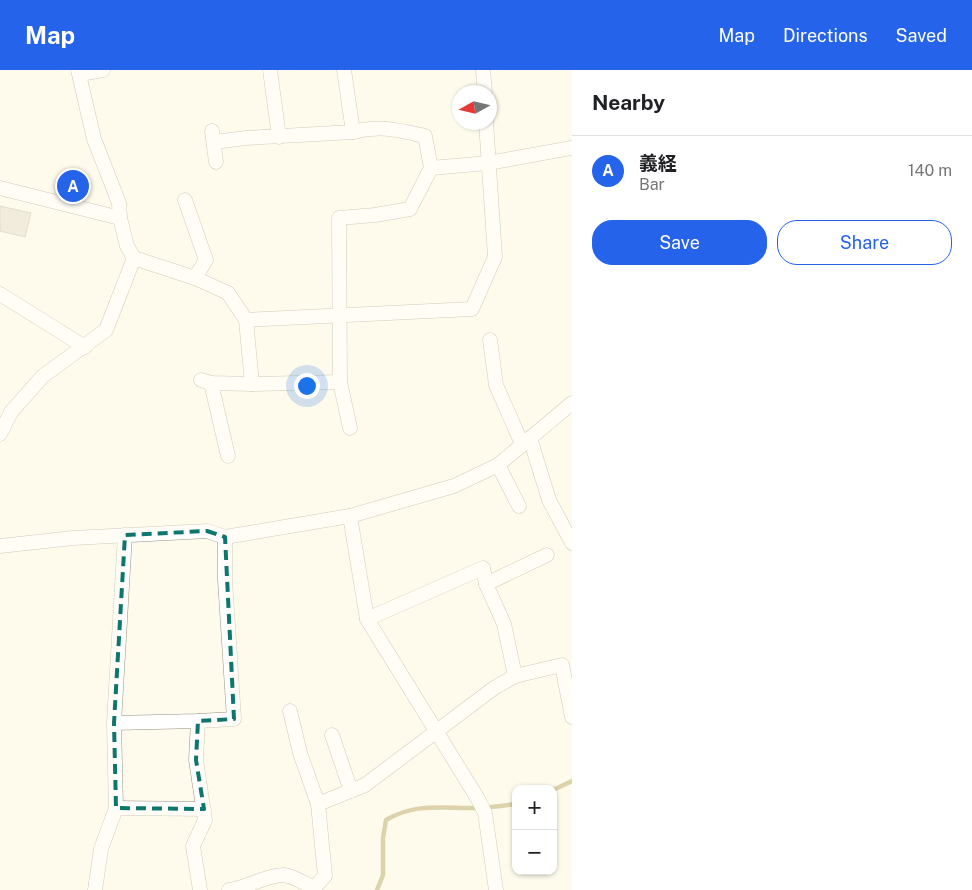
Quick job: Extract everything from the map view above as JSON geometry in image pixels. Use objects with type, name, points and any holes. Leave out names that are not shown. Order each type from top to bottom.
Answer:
[{"type":"street","points":[[103,70],[79,72],[94,140],[119,203],[120,218],[127,246],[134,258],[195,278],[228,293],[246,320],[252,384]]},
{"type":"street","points":[[270,70],[279,138]]},
{"type":"street","points":[[344,70],[353,132]]},
{"type":"street","points":[[483,71],[484,85]]},
{"type":"street","points":[[216,162],[213,137],[279,138],[353,132],[371,128],[398,130],[425,136],[431,168],[410,209],[375,216],[339,218],[340,382],[350,428]]},
{"type":"street","points":[[246,320],[472,309],[495,257],[486,130]]},
{"type":"street","points":[[431,168],[488,163],[572,148]]},
{"type":"street","points":[[0,188],[120,218]]},
{"type":"street","points":[[184,209],[206,260],[195,278]]},
{"type":"street","points":[[0,434],[12,412],[43,376],[106,330],[134,258]]},
{"type":"street","points":[[0,294],[85,347]]},
{"type":"street","points":[[490,340],[496,385],[526,441],[549,500],[572,543]]},
{"type":"street","points":[[228,456],[206,382],[252,384],[340,382]]},
{"type":"street","points":[[0,546],[73,538],[207,531],[226,537],[350,516],[454,486],[498,465],[572,403]]},
{"type":"street","points":[[498,465],[519,506]]},
{"type":"street","points":[[350,516],[368,619],[485,813],[496,890]]},
{"type":"street","points":[[95,890],[100,849],[116,808],[114,723],[124,536]]},
{"type":"street","points":[[114,723],[234,719],[225,580],[226,537]]},
{"type":"street","points":[[486,584],[548,555]]},
{"type":"street","points":[[368,619],[483,568],[486,584],[504,624],[515,676]]},
{"type":"street","points":[[318,804],[365,785],[494,688],[515,676],[567,664],[572,717]]},
{"type":"street","points":[[230,890],[241,889],[266,879],[285,875],[314,888],[325,876],[318,804],[300,753],[290,711]]},
{"type":"street","points":[[198,721],[196,760],[206,820],[193,846],[200,890]]},
{"type":"street","points":[[332,735],[351,791]]},
{"type":"street","points":[[116,808],[204,809]]},
{"type":"highlighted area","points":[[207,531],[225,537],[234,719],[198,721],[196,760],[204,809],[116,808],[114,723],[125,535]]},
{"type":"building","points":[[0,206],[31,213],[25,237],[0,231]]},
{"type":"waterway","points":[[557,788],[572,781]]},
{"type":"waterway","points":[[377,890],[383,875],[383,838],[386,820],[407,811],[418,809],[439,807],[484,808],[512,804]]},
{"type":"place","name":"義経","points":[[73,186]]}]
